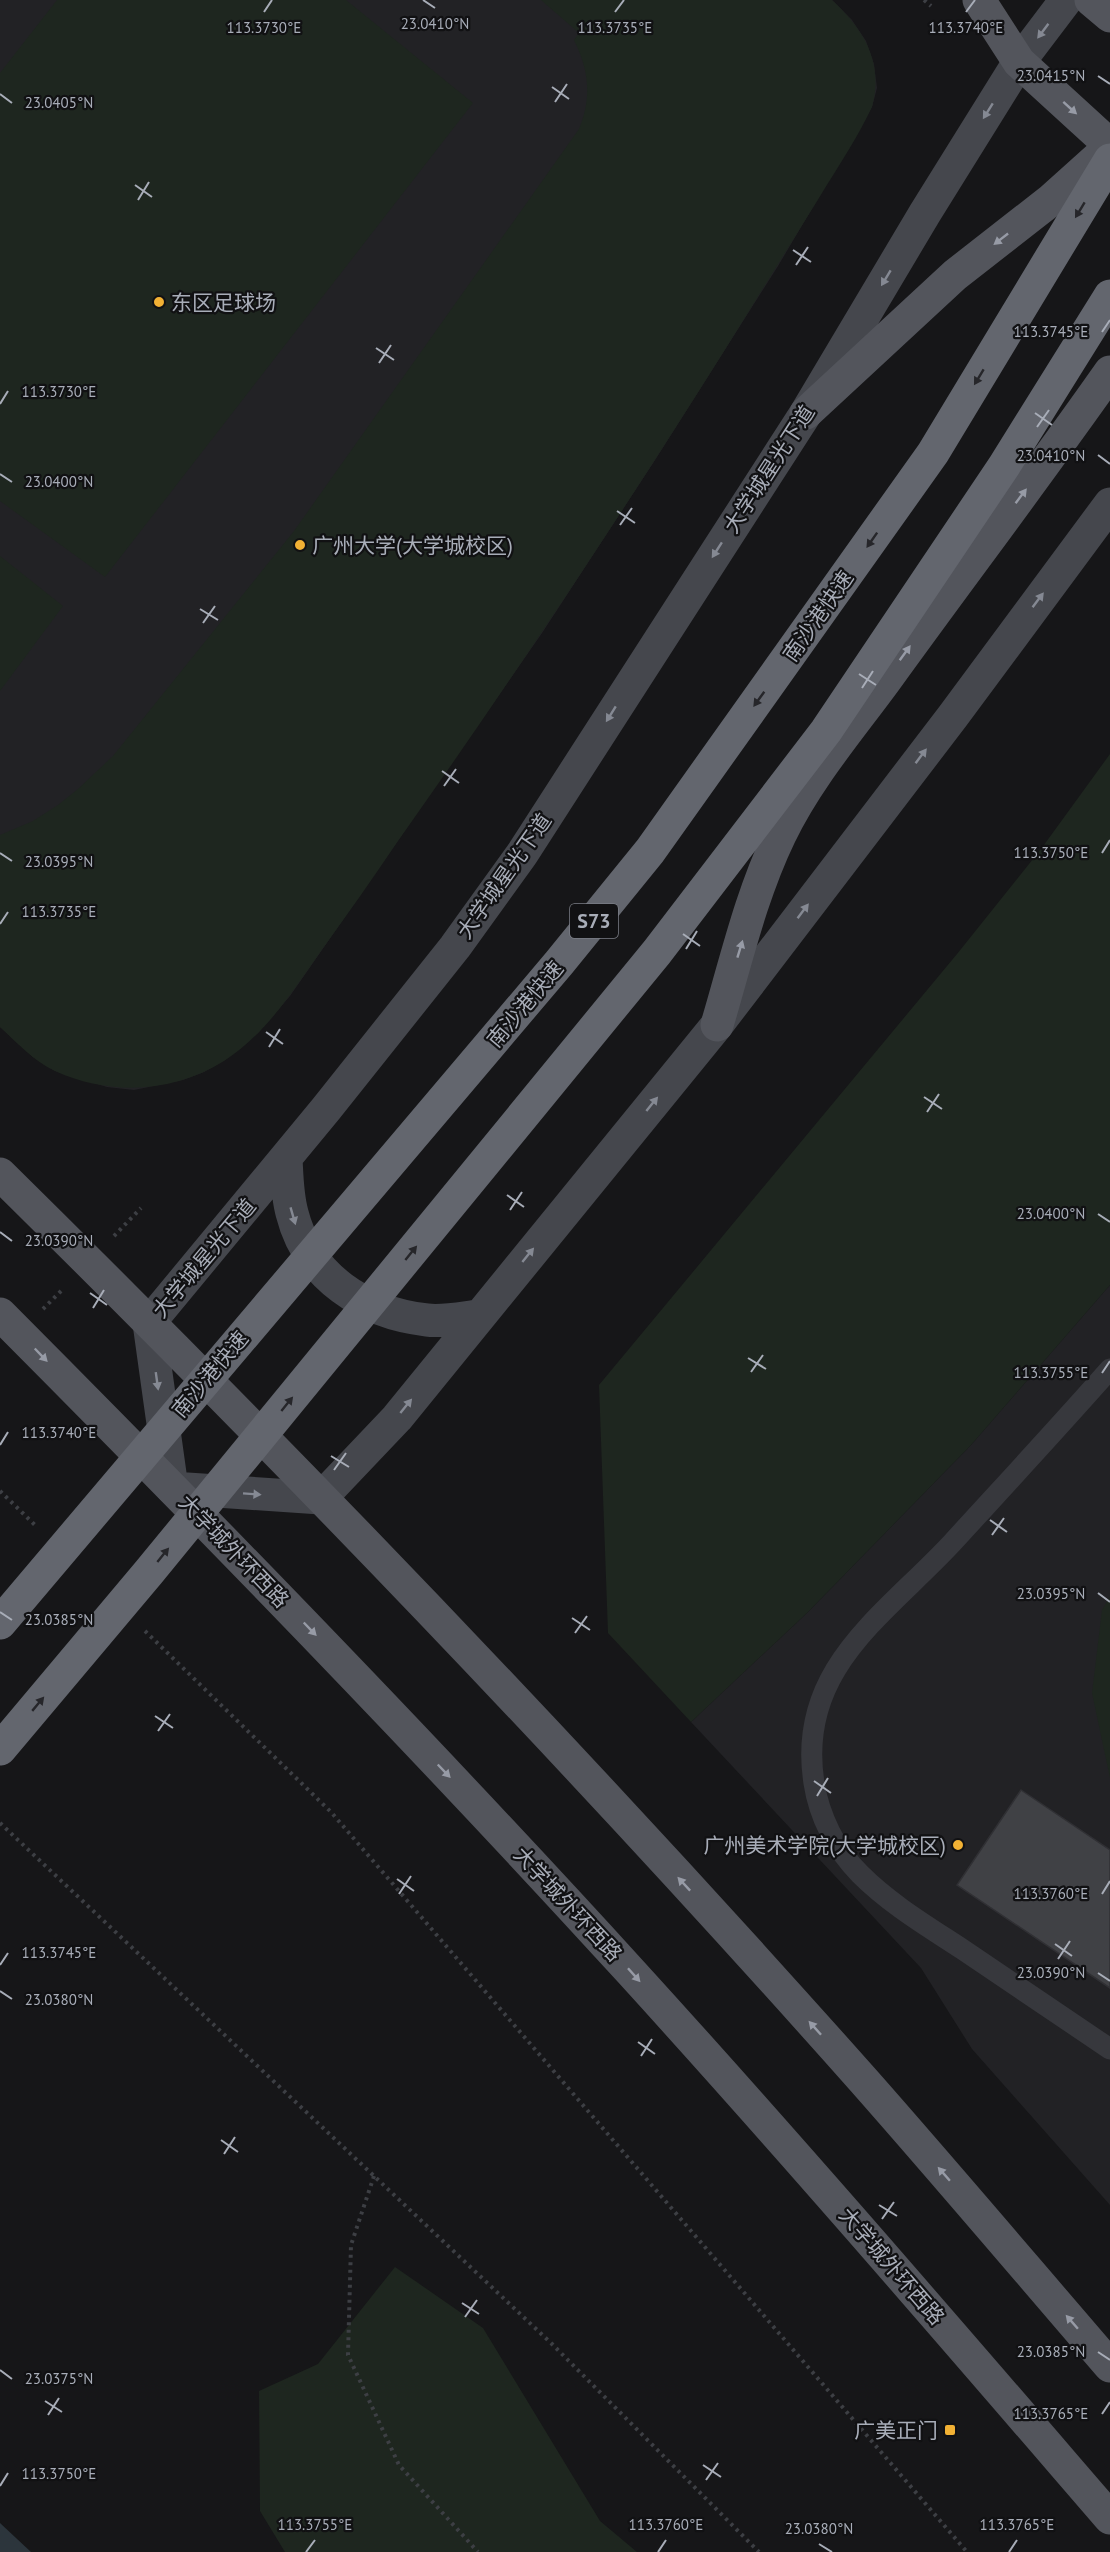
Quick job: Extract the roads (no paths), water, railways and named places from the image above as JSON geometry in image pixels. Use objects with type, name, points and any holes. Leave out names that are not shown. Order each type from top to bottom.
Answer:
[{"type":"highway","name":"南沙港快速","points":[[0,1623],[559,963],[650,851],[933,453],[1110,160]]},
{"type":"highway","points":[[0,1749],[157,1563],[590,1035],[657,952],[819,740],[1004,466],[1110,296]]},
{"type":"main road","points":[[806,413],[955,275],[1051,200],[1110,146],[1019,62],[980,0]]},
{"type":"main road","name":"大学城星光下道","points":[[172,1488],[149,1323],[286,1158],[455,947],[522,854],[806,413],[925,213],[1019,62],[1065,0]]},
{"type":"main road","points":[[1091,0],[1110,16]]},
{"type":"main road","points":[[717,1025],[762,878],[781,834],[803,793],[948,593],[1047,462],[1110,372]]},
{"type":"main road","points":[[321,1498],[397,1418],[717,1025],[1110,504]]},
{"type":"main road","points":[[286,1158],[291,1213],[301,1241],[318,1268],[326,1275],[352,1296],[392,1314],[430,1320],[478,1316]]},
{"type":"main road","points":[[0,1174],[321,1498],[536,1723],[863,2081],[1110,2366]]},
{"type":"main road","name":"大学城外环西路","points":[[0,1314],[431,1756],[631,1972],[789,2146],[1110,2518]]},
{"type":"main road","points":[[172,1488],[321,1498]]},
{"type":"lane","points":[[1110,1369],[956,1539],[857,1638],[835,1668],[822,1695],[814,1727],[811,1759],[816,1795],[826,1824],[837,1844],[861,1874],[896,1905],[1110,2049]]},
{"type":"place","name":"东区足球场","points":[[159,302]]},
{"type":"place","name":"广州大学(大学城校区)","points":[[300,545]]},
{"type":"place","name":"广州美术学院(大学城校区)","points":[[958,1845]]},
{"type":"place","name":"广美正门","points":[[950,2430]]}]
